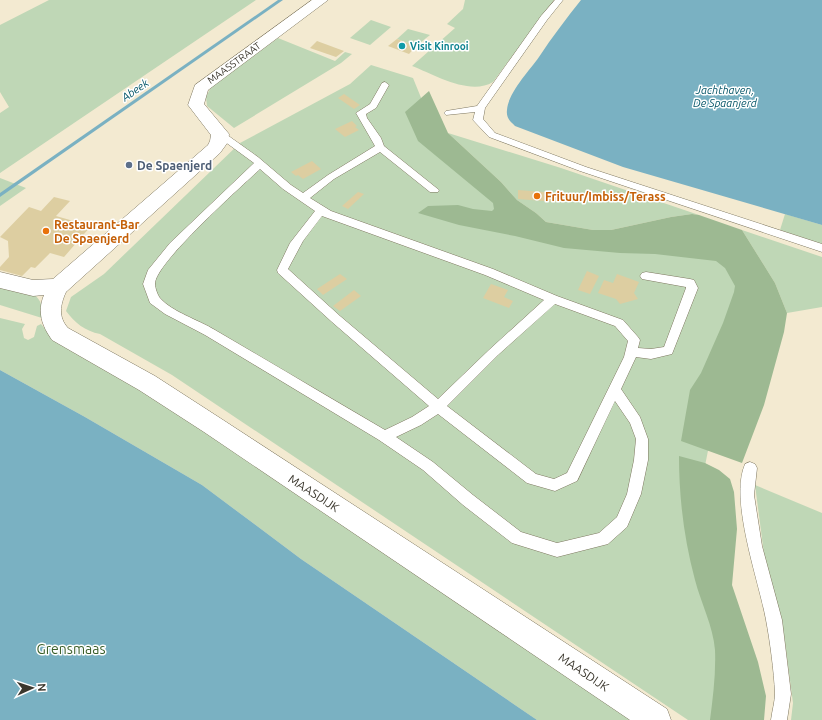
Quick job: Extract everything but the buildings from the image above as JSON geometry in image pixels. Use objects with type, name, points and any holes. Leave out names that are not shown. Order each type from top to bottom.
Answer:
[{"type":"street","name":"MAASSTRAAT","points":[[220,134],[196,105],[201,88],[321,0]]},
{"type":"street","points":[[0,280],[33,288],[58,288],[214,150],[219,142],[220,134]]},
{"type":"street","name":"MAASDIJK","points":[[58,288],[50,308],[52,324],[60,334],[166,396],[656,720]]},
{"type":"lane","points":[[559,0],[508,66],[480,108],[478,120],[492,135],[591,172],[822,248]]},
{"type":"lane","points":[[385,85],[373,106],[361,113],[362,118],[379,140],[380,146],[434,190]]},
{"type":"lane","points":[[449,114],[480,108]]},
{"type":"lane","points":[[220,134],[260,163],[287,187],[327,214],[489,272],[553,299],[619,323],[634,340],[631,352],[572,477],[555,485],[532,479],[439,407],[336,319],[282,270],[288,255],[307,227],[321,210]]},
{"type":"lane","points":[[304,198],[331,177],[380,146]]},
{"type":"lane","points":[[260,163],[174,246],[161,261],[152,273],[149,284],[154,300],[169,311],[209,332],[384,436],[428,466],[468,500],[517,538],[557,550],[603,538],[622,522],[634,494],[641,460],[642,439],[636,421],[614,389]]},
{"type":"lane","points":[[631,352],[651,354],[668,351],[692,288],[690,283],[646,276]]},
{"type":"lane","points":[[384,436],[403,430],[439,407],[496,351],[553,299]]},
{"type":"lane","points":[[750,468],[747,495],[755,546],[774,620],[783,694],[779,720]]},
{"type":"green space","points":[[49,0],[256,0],[0,173],[0,113],[9,107],[0,92],[0,25]]},
{"type":"green space","points":[[465,0],[554,0],[493,82],[484,86],[474,87],[452,83],[412,66],[455,28],[447,24],[463,9]]},
{"type":"green space","points":[[371,20],[391,27],[370,45],[350,38]]},
{"type":"green space","points":[[408,29],[430,35],[416,46],[397,39]]},
{"type":"green space","points":[[278,38],[335,61],[345,52],[352,54],[341,63],[234,128],[207,106],[206,97],[211,87]]},
{"type":"green space","points":[[371,65],[413,78],[437,137],[520,221],[562,235],[722,244],[761,307],[715,415],[703,476],[739,720],[688,720],[172,375],[100,334],[85,329],[66,311],[71,297],[104,274],[240,143],[350,84]]},
{"type":"green space","points":[[429,91],[448,133],[501,182],[517,200],[546,222],[593,230],[611,230],[692,214],[742,230],[775,283],[787,313],[784,332],[764,405],[742,463],[681,441],[690,390],[701,373],[723,323],[734,292],[735,286],[725,268],[716,261],[655,254],[620,253],[564,248],[515,236],[459,225],[418,213],[428,206],[458,205],[473,209],[492,211],[494,209],[493,203],[418,141],[405,112]]},
{"type":"green space","points":[[448,133],[561,168],[699,215],[692,214],[671,217],[611,230],[593,230],[546,222],[517,200],[501,182]]},
{"type":"green space","points":[[0,178],[26,188],[0,206]]},
{"type":"green space","points":[[785,214],[822,225],[822,244],[780,230]]},
{"type":"green space","points":[[742,230],[822,257],[822,307],[787,313],[775,283]]},
{"type":"green space","points":[[0,284],[30,292],[36,296],[42,309],[42,318],[0,305]]},
{"type":"green space","points":[[0,318],[25,324],[22,329],[24,338],[28,340],[34,337],[37,326],[41,324],[46,330],[155,394],[632,720],[537,720],[301,559],[202,485],[85,417],[0,370]]},
{"type":"green space","points":[[679,456],[705,463],[719,470],[730,479],[734,492],[737,529],[732,585],[758,662],[766,696],[764,720],[710,720],[715,676],[714,641],[695,580],[685,534],[681,503]]},
{"type":"green space","points":[[755,485],[822,513],[822,720],[791,720],[793,703],[784,635],[769,592]]},
{"type":"water","name":"Jachthaven, De Spaanjerd","points":[[581,0],[822,0],[822,225],[623,167],[515,126],[507,115],[507,110],[508,103],[515,89]]},
{"type":"water","points":[[0,370],[85,417],[202,485],[301,559],[537,720],[0,720]]},
{"type":"waterway","name":"Abeek","points":[[0,195],[281,0]]},
{"type":"place","name":"Visit Kinrooi","points":[[402,46]]},
{"type":"place","name":"De Spaenjerd","points":[[129,165]]},
{"type":"place","name":"Frituur/Imbiss/Terass","points":[[537,196]]},
{"type":"place","name":"Restaurant-Bar De Spaenjerd","points":[[46,231]]},
{"type":"park label","name":"Grensmaas","points":[[71,649]]}]
